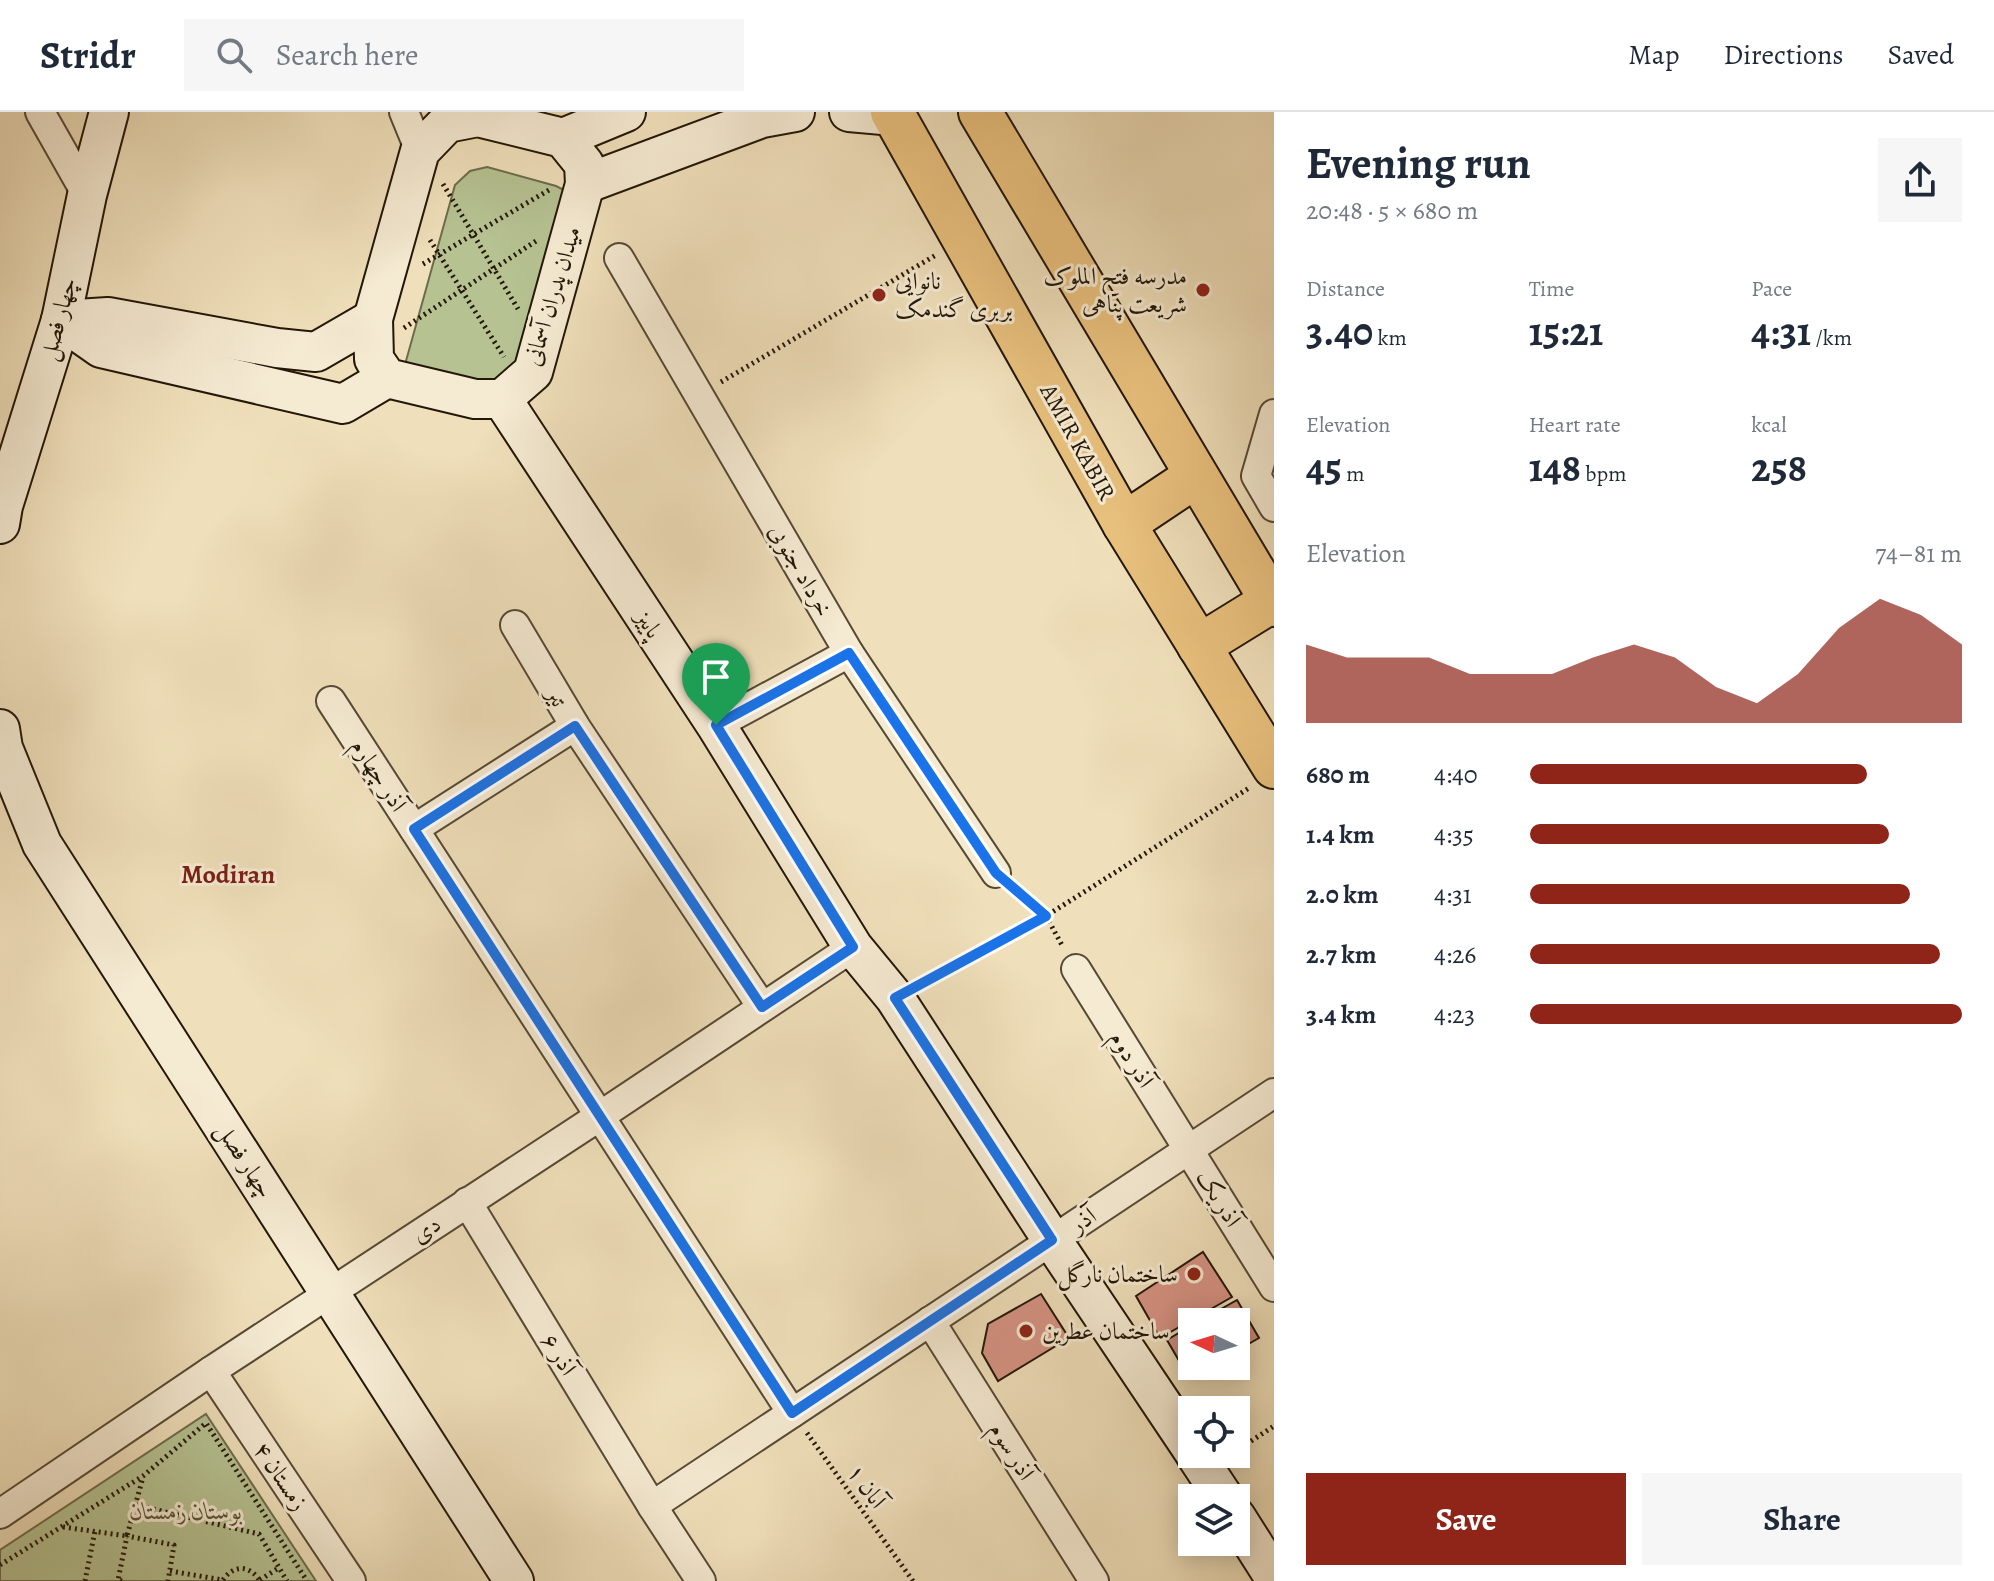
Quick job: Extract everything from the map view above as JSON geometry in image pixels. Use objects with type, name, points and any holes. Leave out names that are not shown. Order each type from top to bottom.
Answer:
[{"type":"main road","points":[[981,113],[1273,603],[1199,646]]},
{"type":"main road","name":"AMIR KABIR","points":[[893,114],[1124,524],[1199,646],[1267,774]]},
{"type":"main road","points":[[1124,524],[1196,476]]},
{"type":"street","points":[[40,112],[87,195]]},
{"type":"street","name":"چهار فصل","points":[[0,524],[61,320],[87,195],[109,112]]},
{"type":"street","points":[[404,112],[420,151]]},
{"type":"street","points":[[500,383],[475,399],[387,378],[374,359],[420,151],[447,123],[472,115],[563,138],[626,112]]},
{"type":"street","points":[[563,184],[762,118],[795,112]]},
{"type":"street","points":[[849,112],[893,114]]},
{"type":"street","points":[[563,138],[584,164],[563,184]]},
{"type":"street","name":"میدان پدران آسمانی","points":[[500,383],[533,372],[563,184]]},
{"type":"street","name":"خرداد جنوبی","points":[[619,258],[849,653],[996,873]]},
{"type":"street","points":[[61,320],[108,317],[277,348],[316,352],[383,327]]},
{"type":"street","points":[[61,320],[101,348],[343,404],[387,378]]},
{"type":"street","name":"پاییز","points":[[500,383],[853,947],[895,998],[1178,1428]]},
{"type":"street","points":[[1274,414],[1256,476],[1274,507]]},
{"type":"street","name":"تیر","points":[[515,625],[575,726],[762,1007]]},
{"type":"street","points":[[716,725],[849,653]]},
{"type":"street","name":"آذر چهارم","points":[[331,701],[792,1413]]},
{"type":"street","points":[[414,829],[575,726]]},
{"type":"street","name":"چهار فصل","points":[[0,729],[3,748],[42,844],[514,1581]]},
{"type":"street","name":"دی","points":[[0,1514],[853,947]]},
{"type":"street","name":"آذر دوم","points":[[1076,969],[1188,1150]]},
{"type":"street","name":"آذر","points":[[652,1506],[1274,1093]]},
{"type":"street","name":"آذر یک","points":[[1188,1150],[1274,1287]]},
{"type":"street","name":"آذر ۶","points":[[467,1202],[701,1581]]},
{"type":"street","name":"آذر سوم","points":[[930,1321],[1094,1581]]},
{"type":"street","name":"زمستان ۴","points":[[211,1371],[351,1581]]},
{"type":"street","points":[[1250,1539],[1274,1577]]},
{"type":"path","points":[[443,184],[519,310]]},
{"type":"path","points":[[552,202],[563,184]]},
{"type":"path","points":[[417,268],[563,184]]},
{"type":"path","points":[[426,234],[504,357]]},
{"type":"path","points":[[383,327],[462,290],[541,238],[537,252]]},
{"type":"path","points":[[700,395],[937,254]]},
{"type":"path","points":[[515,322],[523,295]]},
{"type":"path","points":[[500,383],[508,346]]},
{"type":"path","points":[[895,998],[1046,916],[1267,774]]},
{"type":"path","points":[[996,873],[1046,916],[1076,969]]},
{"type":"path","name":"آبان ۱","points":[[792,1413],[913,1581]]},
{"type":"path","points":[[0,1565],[143,1476],[206,1423],[307,1581]]},
{"type":"path","points":[[1250,1442],[1274,1426]]},
{"type":"path","points":[[122,1581],[118,1580],[143,1476]]},
{"type":"path","points":[[136,1505],[259,1534],[287,1581]]},
{"type":"path","points":[[61,1526],[174,1545],[168,1581]]},
{"type":"path","points":[[85,1581],[95,1531]]},
{"type":"path","points":[[170,1571],[223,1581],[232,1570],[238,1568],[251,1570],[260,1580],[280,1567]]},
{"type":"green space","points":[[487,167],[556,186],[570,193],[528,401],[408,372],[406,361],[455,185],[470,171]]},
{"type":"green space","name":"بوستان زمستان","points":[[206,1414],[316,1581],[0,1581],[0,1550]]},
{"type":"building","name":"ساختمان نارگل","points":[[1203,1252],[1232,1297],[1213,1308],[1178,1308],[1178,1328],[1160,1338],[1136,1296]]},
{"type":"building","name":"ساختمان عطرین","points":[[1041,1294],[1069,1338],[998,1381],[982,1353],[988,1324]]},
{"type":"building","points":[[1237,1300],[1242,1308],[1223,1308]]},
{"type":"building","points":[[1250,1322],[1259,1338],[1250,1343]]},
{"type":"building","points":[[1178,1333],[1178,1359],[1167,1340]]},
{"type":"place","name":"مدرسه فتح الملوک شریعت پناهی","points":[[1203,290]]},
{"type":"place","name":"نانوایی بربری گندمک","points":[[879,295]]},
{"type":"place","name":"ساختمان نارگل","points":[[1194,1274]]},
{"type":"place","name":"ساختمان عطرین","points":[[1026,1331]]},
{"type":"district","name":"Modiran","points":[[228,874]]},
{"type":"route","points":[[849,653],[996,873],[1046,916],[895,998],[1052,1240],[792,1413],[414,829],[575,726],[762,1007],[853,947],[716,725],[849,653]]}]
